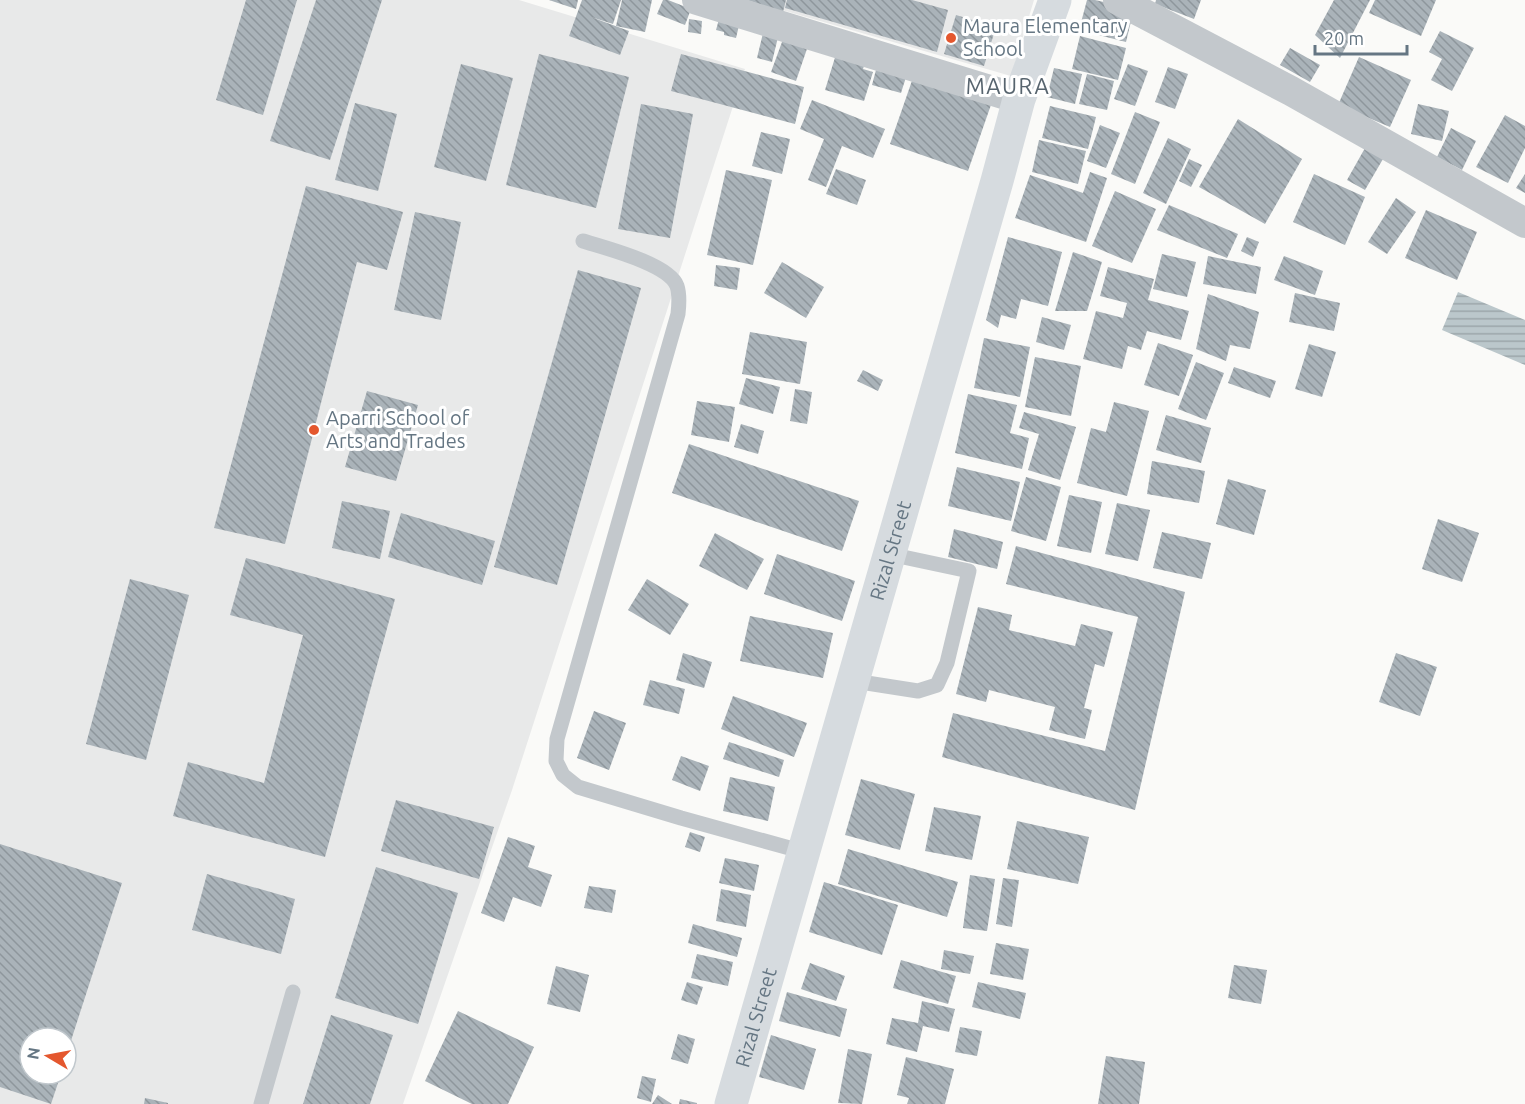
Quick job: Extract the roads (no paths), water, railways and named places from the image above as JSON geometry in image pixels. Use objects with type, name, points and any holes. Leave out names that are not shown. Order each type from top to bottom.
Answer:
[{"type":"main road","name":"Rizal Street","points":[[731,1104],[1020,99],[1055,0]]},
{"type":"street","points":[[697,0],[1020,99]]},
{"type":"street","points":[[1118,0],[1291,91],[1525,223]]},
{"type":"lane","points":[[583,241],[654,265],[671,276],[677,286],[679,298],[678,314],[557,739],[556,761],[563,775],[578,787],[804,852]]},
{"type":"lane","points":[[854,681],[918,691],[937,685],[947,663],[969,571],[889,554]]},
{"type":"lane","points":[[261,1104],[293,992]]},
{"type":"place","name":"Maura Elementary School","points":[[951,38]]},
{"type":"place","name":"Aparri School of Arts and Trades","points":[[314,430]]},
{"type":"district","name":"MAURA","points":[[1008,86]]}]
